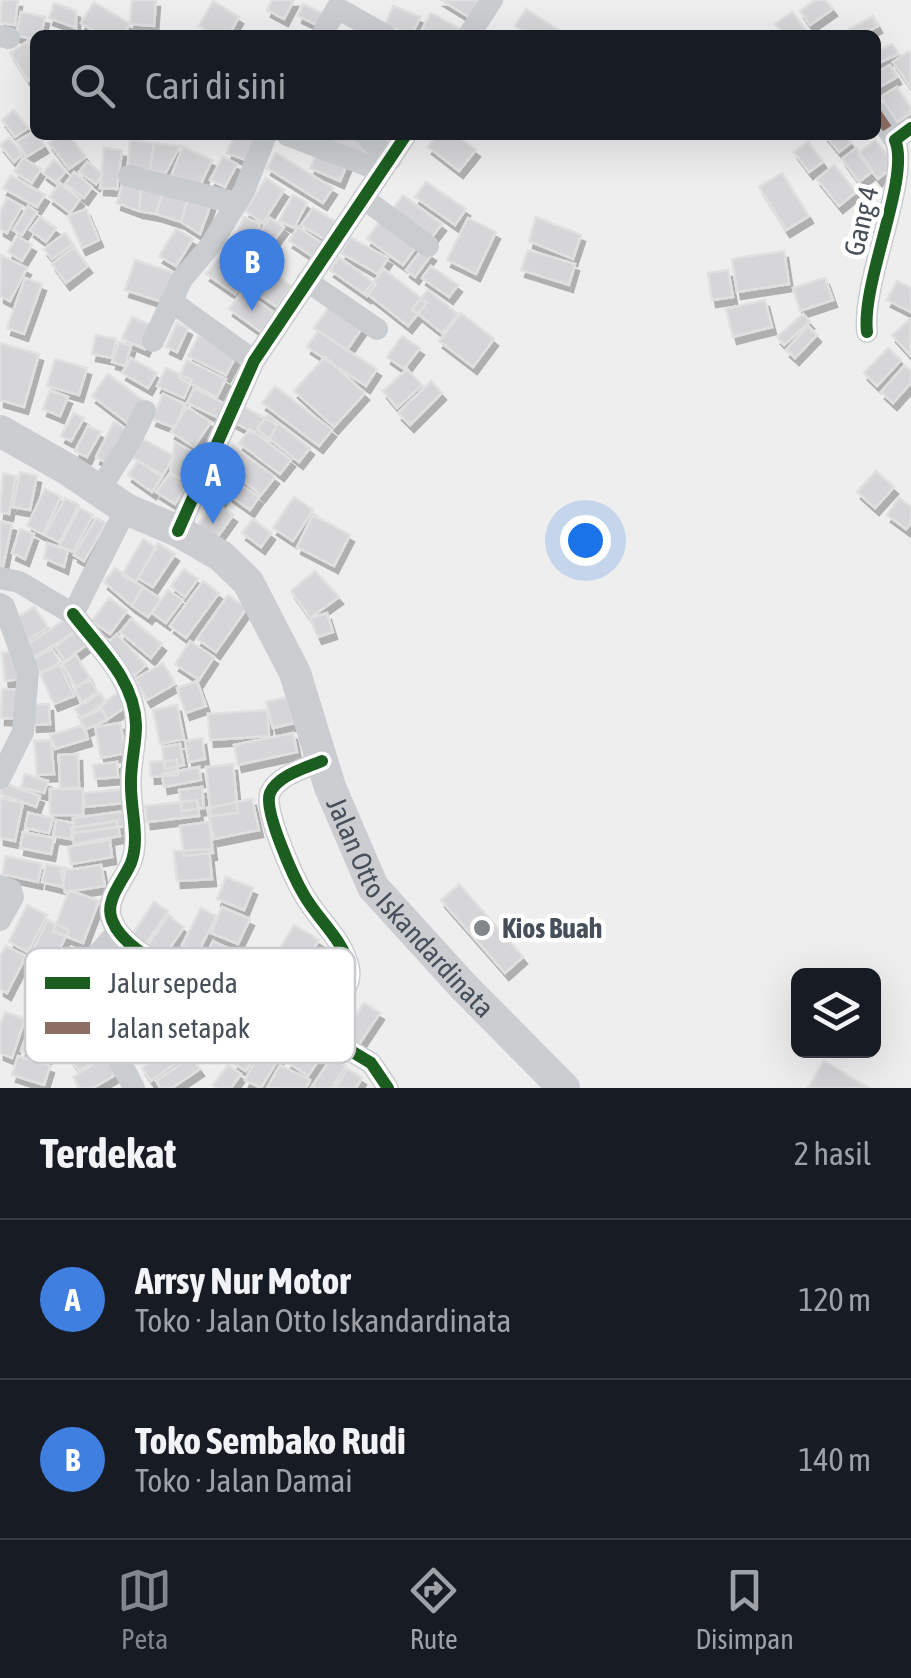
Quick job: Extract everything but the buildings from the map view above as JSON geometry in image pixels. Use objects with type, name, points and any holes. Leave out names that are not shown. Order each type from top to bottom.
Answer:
[{"type":"main road","name":"Jalan Otto Iskandardinata","points":[[0,431],[113,500],[221,556],[248,582],[294,673],[322,761],[372,887],[564,1088]]},
{"type":"street","points":[[473,30],[492,0]]},
{"type":"street","points":[[323,30],[327,4],[375,30]]},
{"type":"street","points":[[881,118],[904,145]]},
{"type":"street","points":[[153,341],[182,278],[210,246],[236,203],[264,140]]},
{"type":"street","points":[[304,140],[386,165]]},
{"type":"street","points":[[368,140],[386,165]]},
{"type":"street","points":[[178,531],[254,361],[403,140]]},
{"type":"street","name":"Gang 4","points":[[867,332],[866,305],[896,192],[904,145]]},
{"type":"street","points":[[130,176],[236,203]]},
{"type":"street","points":[[363,198],[428,246]]},
{"type":"street","points":[[308,281],[377,329]]},
{"type":"street","points":[[171,301],[254,361]]},
{"type":"street","points":[[73,614],[130,442],[145,411]]},
{"type":"street","points":[[0,578],[20,582],[73,614],[128,684],[136,724],[130,780],[135,833],[133,860],[116,891],[110,913],[118,931],[137,948]]},
{"type":"street","points":[[0,604],[28,672],[23,732],[0,778]]},
{"type":"street","points":[[322,761],[283,778],[272,790],[268,806],[303,894],[341,948]]},
{"type":"street","points":[[0,886],[11,890],[12,897],[0,920]]},
{"type":"street","points":[[103,948],[118,931]]},
{"type":"street","points":[[355,1053],[371,1063],[388,1088]]},
{"type":"street","points":[[121,1063],[134,1088]]},
{"type":"marked path","points":[[881,119],[895,140]]},
{"type":"cycle path","points":[[867,332],[871,286],[897,179],[895,140],[911,128]]},
{"type":"cycle path","points":[[178,531],[254,361],[403,140]]},
{"type":"cycle path","points":[[73,614],[114,665],[134,709],[136,733],[131,778],[135,845],[110,913],[117,930],[135,948]]},
{"type":"cycle path","points":[[322,761],[279,781],[269,802],[299,886],[342,948]]},
{"type":"cycle path","points":[[355,1053],[371,1063],[388,1088]]},
{"type":"place","name":"Toko Sembako Rudi","points":[[252,311]]},
{"type":"place","name":"Arrsy Nur Motor","points":[[213,524]]},
{"type":"place","name":"Kios Buah","points":[[482,928]]}]
